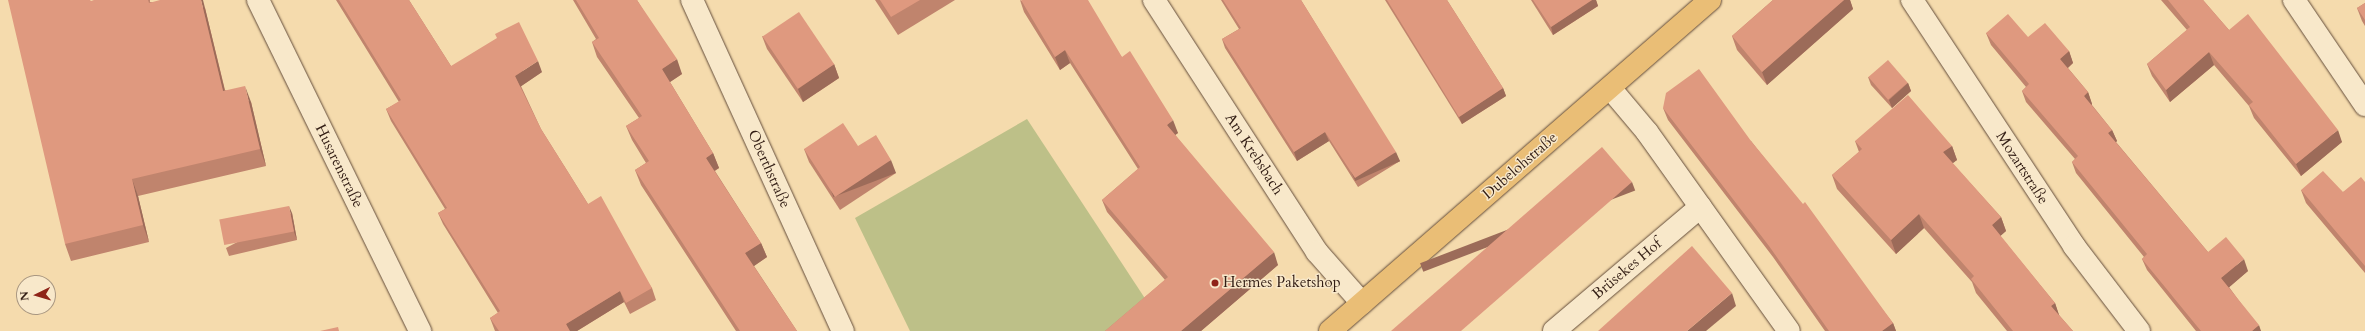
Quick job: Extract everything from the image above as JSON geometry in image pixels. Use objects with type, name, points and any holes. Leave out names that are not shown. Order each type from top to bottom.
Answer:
[{"type":"main road","name":"Dubelohstraße","points":[[1330,331],[1710,0]]},
{"type":"street","name":"Husarenstraße","points":[[258,0],[420,331]]},
{"type":"street","name":"Am Krebsbach","points":[[1154,0],[1318,252],[1362,303]]},
{"type":"street","name":"Mozartstraße","points":[[1912,0],[2074,246],[2139,331]]},
{"type":"street","name":"Oberthstraße","points":[[698,2],[842,331]]},
{"type":"street","points":[[2303,3],[2365,105]]},
{"type":"street","points":[[1610,88],[1647,132],[1789,331]]},
{"type":"street","name":"Brüsekes Hof","points":[[1554,331],[1700,207]]},
{"type":"green space","points":[[1027,119],[1148,303],[1114,331],[910,331],[855,218]]},
{"type":"building","points":[[8,0],[148,0],[149,3],[160,0],[201,0],[223,91],[245,86],[260,149],[132,179],[143,225],[65,244]]},
{"type":"building","points":[[339,0],[409,0],[451,66],[497,38],[495,34],[519,22],[538,61],[515,76],[541,129],[588,204],[601,196],[652,288],[626,303],[620,291],[566,324],[570,331],[499,331],[490,318],[500,311],[438,213],[447,208],[386,109],[401,100]]},
{"type":"building","points":[[576,0],[637,0],[677,59],[662,69],[713,153],[706,158],[761,243],[745,253],[797,331],[740,331],[635,170],[649,161],[626,126],[642,116],[592,42],[599,38]]},
{"type":"building","points":[[880,0],[920,0],[891,17]]},
{"type":"building","points":[[1021,0],[1088,0],[1122,57],[1130,51],[1173,120],[1167,125],[1274,252],[1181,331],[1105,331],[1168,277],[1102,200],[1140,167],[1065,50],[1055,57]]},
{"type":"building","points":[[1223,0],[1301,0],[1396,152],[1355,178],[1325,132],[1294,152],[1222,39],[1241,28]]},
{"type":"building","points":[[1387,0],[1447,0],[1503,88],[1459,117]]},
{"type":"building","points":[[1533,0],[1592,0],[1551,27]]},
{"type":"building","points":[[1773,0],[1844,0],[1762,72],[1732,36]]},
{"type":"building","points":[[2168,0],[2203,0],[2229,30],[2248,14],[2338,130],[2296,164],[2249,105],[2253,102],[2209,52],[2166,90],[2147,64],[2190,27]]},
{"type":"building","points":[[2365,3],[2365,20],[2357,8]]},
{"type":"building","points":[[799,12],[834,64],[798,89],[763,37]]},
{"type":"building","points":[[2008,14],[2028,37],[2045,23],[2069,51],[2060,59],[2088,92],[2084,96],[2112,130],[2108,133],[2208,252],[2226,237],[2244,259],[2221,278],[2259,325],[2252,331],[2201,331],[2142,259],[2147,254],[2072,162],[2078,156],[2022,91],[2029,84],[1986,33]]},
{"type":"building","points":[[1888,60],[1908,83],[1888,100],[1868,77]]},
{"type":"building","points":[[1699,69],[1751,141],[1803,204],[1805,202],[1893,323],[1882,331],[1829,331],[1769,246],[1663,108],[1666,93]]},
{"type":"building","points":[[1908,95],[1952,146],[1943,152],[2001,217],[1992,225],[2055,303],[2051,306],[2073,331],[2013,331],[1971,279],[1974,276],[1919,214],[1891,240],[1832,175],[1862,149],[1855,141]]},
{"type":"building","points":[[843,123],[858,146],[876,135],[891,160],[835,197],[804,149]]},
{"type":"building","points":[[1602,147],[1632,182],[1461,331],[1391,331]]},
{"type":"building","points":[[2323,171],[2343,192],[2361,177],[2365,182],[2365,266],[2301,190]]},
{"type":"building","points":[[289,206],[294,232],[224,245],[219,220]]},
{"type":"building","points":[[1692,246],[1732,293],[1687,331],[1598,331]]},
{"type":"building","points":[[338,327],[339,331],[320,331]]},
{"type":"place","name":"Hermes Paketshop","points":[[1215,283]]}]
